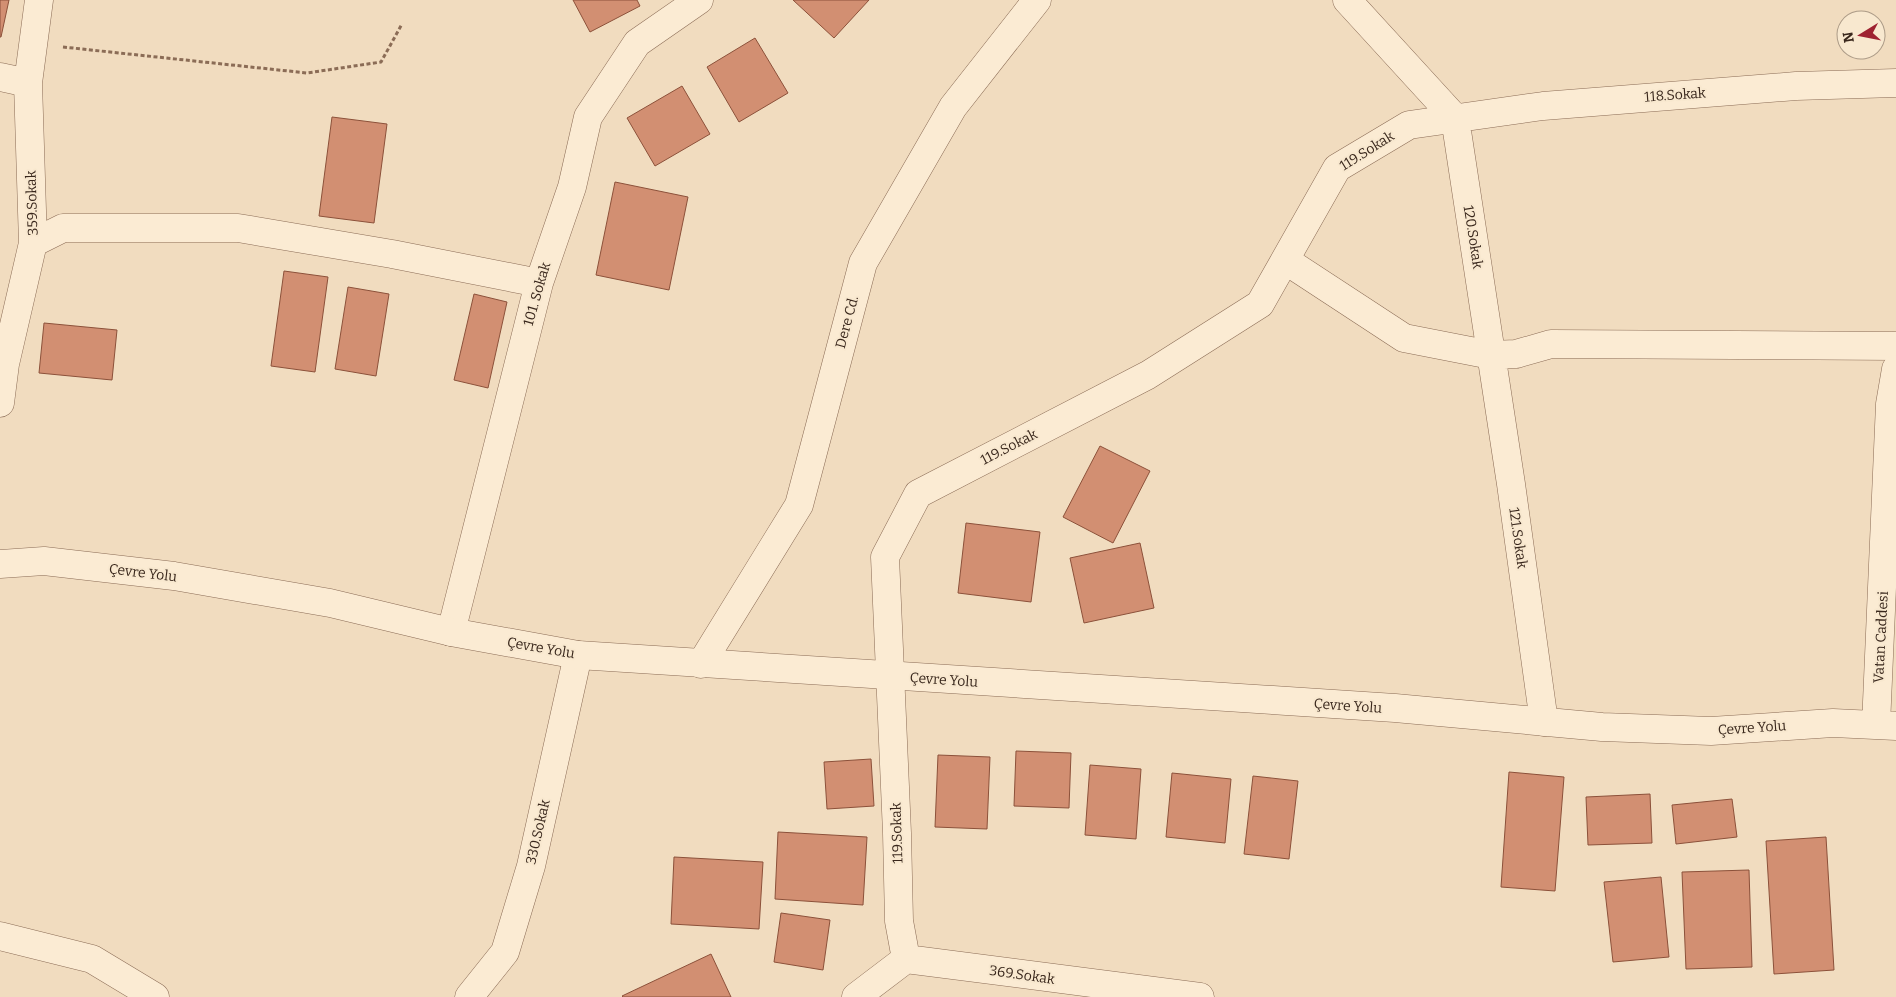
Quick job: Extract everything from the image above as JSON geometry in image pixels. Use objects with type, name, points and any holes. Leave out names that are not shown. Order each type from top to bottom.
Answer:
[{"type":"street","name":"359.Sokak","points":[[0,403],[5,364],[33,243],[28,83],[39,0]]},
{"type":"street","name":"101. Sokak","points":[[452,632],[539,283],[572,187],[588,117],[637,43],[699,0]]},
{"type":"street","name":"Dere Cd.","points":[[701,664],[799,505],[863,263],[953,107],[1037,0]]},
{"type":"street","points":[[1347,0],[1455,118]]},
{"type":"street","points":[[0,77],[28,83]]},
{"type":"street","name":"118.Sokak","points":[[1455,118],[1543,106],[1796,86],[1896,83]]},
{"type":"street","name":"119.Sokak","points":[[906,959],[899,921],[885,557],[918,494],[1148,375],[1260,304],[1337,168],[1409,125],[1455,118]]},
{"type":"street","name":"120.Sokak","points":[[1455,118],[1491,355]]},
{"type":"street","points":[[33,243],[63,228],[238,228],[382,252],[539,283]]},
{"type":"street","points":[[1285,260],[1404,338],[1491,355],[1516,354],[1552,344],[1896,346]]},
{"type":"street","name":"121.Sokak","points":[[1491,355],[1544,722]]},
{"type":"street","name":"Vatan Caddesi","points":[[1886,726],[1890,404],[1896,369]]},
{"type":"street","name":"Çevre Yolu","points":[[0,564],[44,561],[174,576],[330,603],[452,632],[578,655],[891,677],[1395,708],[1602,727],[1711,731],[1833,723],[1886,726]]},
{"type":"street","name":"330.Sokak","points":[[469,997],[505,952],[530,866],[578,655]]},
{"type":"street","points":[[0,936],[92,958],[155,997]]},
{"type":"street","points":[[856,997],[906,959]]},
{"type":"street","name":"369.Sokak","points":[[906,959],[1095,991],[1200,997]]},
{"type":"path","points":[[33,43],[307,73],[381,62],[402,24]]},
{"type":"building","points":[[0,0],[9,0],[1,37],[0,37]]},
{"type":"building","points":[[573,0],[637,0],[640,6],[590,32]]},
{"type":"building","points":[[793,0],[869,0],[834,38]]},
{"type":"building","points":[[755,38],[788,93],[739,122],[707,67]]},
{"type":"building","points":[[682,86],[710,134],[655,166],[627,118]]},
{"type":"building","points":[[332,117],[387,124],[374,223],[319,216]]},
{"type":"building","points":[[615,182],[688,197],[669,290],[596,275]]},
{"type":"building","points":[[284,271],[328,277],[315,372],[271,366]]},
{"type":"building","points":[[348,287],[389,294],[376,376],[335,369]]},
{"type":"building","points":[[474,294],[507,302],[488,388],[454,380]]},
{"type":"building","points":[[44,323],[117,330],[112,380],[39,373]]},
{"type":"building","points":[[1100,446],[1150,471],[1113,543],[1063,517]]},
{"type":"building","points":[[966,523],[1040,532],[1031,602],[958,593]]},
{"type":"building","points":[[1140,543],[1154,608],[1084,623],[1070,558]]},
{"type":"building","points":[[1016,751],[1071,753],[1069,808],[1014,806]]},
{"type":"building","points":[[938,755],[990,757],[987,829],[935,827]]},
{"type":"building","points":[[871,759],[874,806],[827,809],[824,762]]},
{"type":"building","points":[[1090,765],[1141,769],[1136,839],[1085,835]]},
{"type":"building","points":[[1509,772],[1564,777],[1555,891],[1501,887]]},
{"type":"building","points":[[1172,773],[1231,779],[1225,843],[1166,837]]},
{"type":"building","points":[[1253,776],[1298,781],[1289,859],[1244,854]]},
{"type":"building","points":[[1650,794],[1652,843],[1588,845],[1586,797]]},
{"type":"building","points":[[1732,799],[1737,837],[1676,844],[1672,805]]},
{"type":"building","points":[[778,832],[867,837],[863,905],[775,899]]},
{"type":"building","points":[[1826,837],[1834,970],[1774,974],[1766,841]]},
{"type":"building","points":[[674,857],[763,862],[759,929],[671,924]]},
{"type":"building","points":[[1749,870],[1752,967],[1686,969],[1682,872]]},
{"type":"building","points":[[1661,877],[1669,957],[1613,962],[1604,882]]},
{"type":"building","points":[[781,913],[830,920],[823,970],[774,962]]},
{"type":"building","points":[[711,954],[731,997],[622,996]]}]
